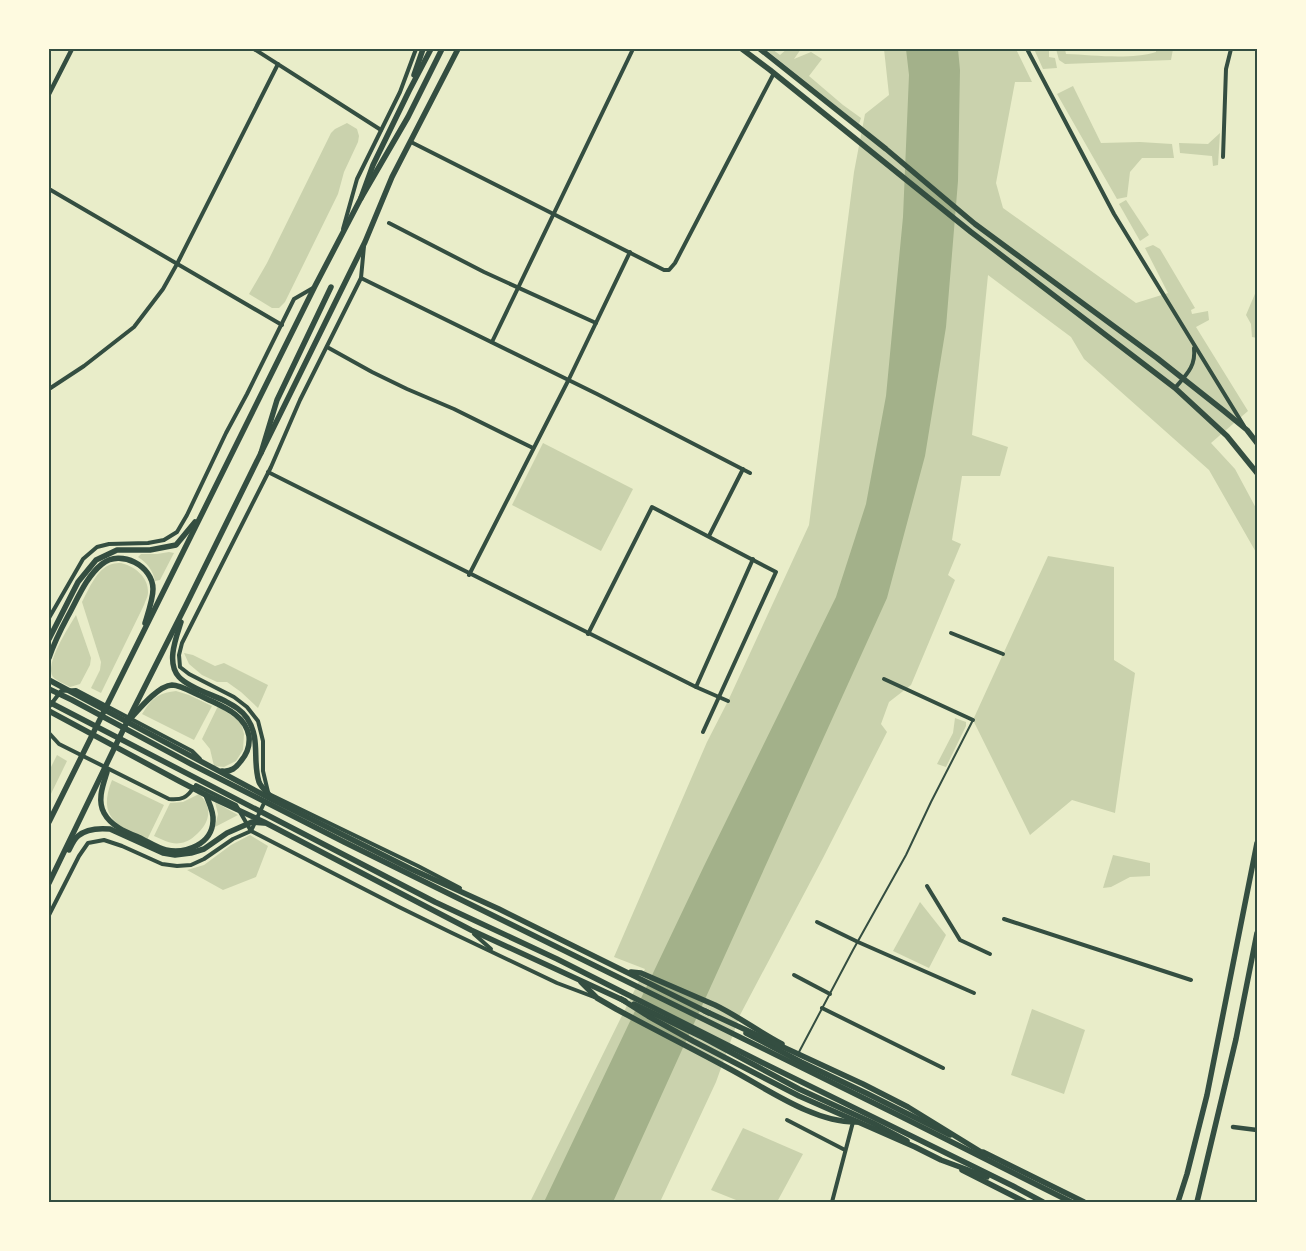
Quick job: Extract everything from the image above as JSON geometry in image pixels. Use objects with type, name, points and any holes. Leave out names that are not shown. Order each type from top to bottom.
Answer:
[{"type":"main road","points":[[409,91],[420,49]]},
{"type":"main road","points":[[361,198],[373,165],[431,49]]},
{"type":"main road","points":[[49,822],[315,286],[361,198],[408,118],[442,49]]},
{"type":"main road","points":[[49,884],[364,242],[392,178],[458,49]]},
{"type":"main road","points":[[742,49],[971,232],[1175,388],[1227,436],[1257,473]]},
{"type":"main road","points":[[746,49],[772,72]]},
{"type":"main road","points":[[760,49],[886,149],[975,224],[1183,379],[1247,430],[1257,443]]},
{"type":"main road","points":[[261,453],[277,400],[331,287]]},
{"type":"main road","points":[[49,639],[78,582],[96,560],[117,550],[150,550],[176,545],[202,514]]},
{"type":"main road","points":[[49,658],[53,645],[84,585],[104,563],[114,559],[127,559],[141,565],[151,576],[153,590],[143,633]]},
{"type":"main road","points":[[186,605],[174,647],[173,667],[178,677],[189,685],[237,707],[246,717],[253,728],[259,783],[274,800]]},
{"type":"main road","points":[[49,679],[274,800],[410,869],[499,909],[625,971],[801,1062],[1084,1202]]},
{"type":"main road","points":[[126,724],[153,695],[173,685],[234,712],[248,730],[250,743],[245,756],[238,766],[229,772],[219,771]]},
{"type":"main road","points":[[49,689],[344,842],[1071,1202]]},
{"type":"main road","points":[[49,707],[57,716],[206,795],[268,824],[471,930],[704,1038],[799,1089],[870,1122],[1025,1202]]},
{"type":"main road","points":[[49,707],[435,902],[557,959],[1043,1202]]},
{"type":"main road","points":[[110,758],[100,797],[104,813],[118,827],[165,850],[179,851],[191,849],[206,838],[211,830],[213,821],[206,795]]},
{"type":"main road","points":[[49,884],[77,836],[87,831],[110,829],[163,853],[175,855],[204,849],[227,833],[252,822],[268,824]]},
{"type":"main road","points":[[1178,1202],[1207,1096],[1257,843]]},
{"type":"main road","points":[[1197,1202],[1236,1039],[1257,933]]},
{"type":"main road","points":[[625,971],[641,973],[715,1005],[764,1035],[820,1063],[868,1094]]},
{"type":"main road","points":[[578,978],[597,998],[606,1004],[786,1100],[815,1114],[844,1122],[870,1122]]},
{"type":"main road","points":[[621,999],[693,1041],[799,1096],[941,1160],[1013,1186]]},
{"type":"main road","points":[[705,1011],[863,1084],[908,1107],[1017,1175]]},
{"type":"street","points":[[49,94],[72,49]]},
{"type":"street","points":[[254,49],[381,130]]},
{"type":"street","points":[[341,235],[357,180],[420,49]]},
{"type":"street","points":[[492,342],[633,49]]},
{"type":"street","points":[[1027,49],[1114,214],[1247,430]]},
{"type":"street","points":[[1222,157],[1226,69],[1231,49]]},
{"type":"street","points":[[49,389],[84,366],[134,327],[163,289],[278,64]]},
{"type":"street","points":[[411,142],[664,270],[669,270],[675,263],[772,72]]},
{"type":"street","points":[[49,189],[282,324]]},
{"type":"street","points":[[389,223],[484,272],[596,323]]},
{"type":"street","points":[[49,915],[78,856],[88,843],[104,840],[162,864],[191,865],[204,859],[233,839],[251,831],[268,793],[264,771],[263,741],[258,721],[247,707],[234,697],[189,674],[180,667],[179,655],[186,635],[268,472],[300,400],[361,278],[364,242]]},
{"type":"street","points":[[469,575],[568,380],[630,252]]},
{"type":"street","points":[[361,278],[568,380],[750,473]]},
{"type":"street","points":[[49,618],[83,559],[97,547],[109,544],[148,543],[164,540],[177,532],[294,299],[315,286]]},
{"type":"street","points":[[1175,388],[1190,370],[1195,358],[1194,345]]},
{"type":"street","points":[[327,347],[406,389],[454,409],[534,448]]},
{"type":"street","points":[[709,536],[743,469]]},
{"type":"street","points":[[268,472],[469,575],[728,701]]},
{"type":"street","points":[[588,634],[652,507],[776,572],[703,732]]},
{"type":"street","points":[[696,687],[753,559]]},
{"type":"street","points":[[951,633],[1003,654]]},
{"type":"street","points":[[884,679],[973,720]]},
{"type":"street","points":[[49,707],[61,691],[76,690],[192,751],[204,766],[198,784],[188,796],[178,800],[169,799],[59,744],[49,733]]},
{"type":"street","points":[[198,784],[239,802],[268,793],[418,866],[499,909]]},
{"type":"street","points":[[198,784],[236,805],[251,831],[399,907],[557,983],[597,998]]},
{"type":"street","points":[[927,886],[960,940],[990,954]]},
{"type":"street","points":[[1004,919],[1192,980]]},
{"type":"street","points":[[817,922],[974,993]]},
{"type":"street","points":[[471,930],[493,951]]},
{"type":"street","points":[[794,975],[830,994]]},
{"type":"street","points":[[822,1008],[942,1068]]},
{"type":"street","points":[[787,1120],[845,1150]]},
{"type":"street","points":[[832,1202],[852,1122]]},
{"type":"street","points":[[1233,1126],[1257,1130]]},
{"type":"lane","points":[[799,1052],[906,856],[930,802],[973,720]]},
{"type":"shaded area","points":[[765,49],[772,49],[780,55],[787,49],[801,49],[794,59],[811,52],[822,59],[809,76],[861,118],[859,124]]},
{"type":"shaded area","points":[[884,49],[1016,49],[1032,82],[1015,82],[996,183],[1003,208],[1136,303],[1168,293],[1145,248],[1153,245],[1160,249],[1195,308],[1191,310],[1192,314],[1208,311],[1209,320],[1196,327],[1248,411],[1211,443],[1235,469],[1257,510],[1257,554],[1209,470],[1084,359],[1071,337],[988,275],[972,435],[1008,447],[1000,476],[962,476],[952,540],[961,544],[948,575],[955,580],[911,685],[889,702],[881,724],[887,732],[740,1015],[716,1082],[660,1202],[530,1202],[645,969],[614,957],[707,742],[728,701],[809,525],[854,172],[865,114],[889,95]]},
{"type":"shaded area","points":[[906,49],[958,49],[960,70],[958,181],[946,327],[925,456],[887,598],[613,1202],[544,1202],[704,866],[836,597],[866,504],[886,396],[903,217],[909,75]]},
{"type":"shaded area","points":[[1034,49],[1049,49],[1049,57],[1055,58],[1057,68],[1043,69]]},
{"type":"shaded area","points":[[1056,49],[1065,49],[1066,54],[1135,56],[1156,52],[1156,49],[1173,49],[1171,60],[1065,64],[1059,60]]},
{"type":"shaded area","points":[[1073,86],[1101,143],[1140,142],[1172,144],[1174,158],[1142,158],[1130,172],[1127,197],[1117,199],[1057,94]]},
{"type":"shaded area","points":[[347,123],[357,129],[359,136],[344,172],[338,194],[285,302],[279,308],[272,308],[249,294],[267,263],[331,133]]},
{"type":"shaded area","points":[[1220,133],[1218,165],[1213,166],[1212,156],[1180,153],[1179,143],[1208,144]]},
{"type":"shaded area","points":[[1126,200],[1149,235],[1140,241],[1119,204]]},
{"type":"shaded area","points":[[1257,289],[1257,338],[1252,337],[1251,324],[1246,315]]},
{"type":"shaded area","points":[[543,443],[633,489],[601,551],[512,505]]},
{"type":"shaded area","points":[[174,553],[160,580],[155,581],[149,567],[138,557],[141,554]]},
{"type":"shaded area","points":[[1048,556],[1114,567],[1114,660],[1135,673],[1115,813],[1072,800],[1030,835],[973,720]]},
{"type":"shaded area","points":[[121,563],[140,573],[148,587],[148,594],[101,693],[91,688],[100,670],[101,662],[82,602],[102,570],[112,564]]},
{"type":"shaded area","points":[[76,615],[91,658],[90,665],[80,684],[70,687],[53,677],[51,671],[54,655]]},
{"type":"shaded area","points":[[184,653],[193,655],[215,666],[224,663],[268,685],[258,708],[227,682],[217,682],[202,675],[189,664]]},
{"type":"shaded area","points":[[176,691],[212,706],[194,740],[142,714],[156,697]]},
{"type":"shaded area","points":[[218,706],[241,722],[244,734],[243,750],[236,761],[224,767],[214,766],[210,749],[202,739]]},
{"type":"shaded area","points":[[955,718],[966,722],[966,726],[946,767],[937,764],[953,733]]},
{"type":"shaded area","points":[[57,755],[67,761],[49,798],[49,771]]},
{"type":"shaded area","points":[[112,780],[164,805],[147,840],[127,830],[113,819],[107,803]]},
{"type":"shaded area","points":[[199,794],[206,803],[208,814],[205,824],[196,835],[186,842],[178,843],[168,842],[154,836],[170,803],[183,802]]},
{"type":"shaded area","points":[[215,802],[238,815],[215,827],[218,814]]},
{"type":"shaded area","points":[[250,835],[268,846],[256,877],[223,890],[187,870],[204,865],[231,845]]},
{"type":"shaded area","points":[[1113,855],[1150,863],[1150,876],[1130,877],[1111,887],[1103,888]]},
{"type":"shaded area","points":[[920,902],[946,935],[929,968],[893,951]]},
{"type":"shaded area","points":[[1032,1009],[1085,1030],[1064,1094],[1011,1075]]},
{"type":"shaded area","points":[[743,1128],[803,1154],[777,1202],[741,1202],[711,1190]]}]
